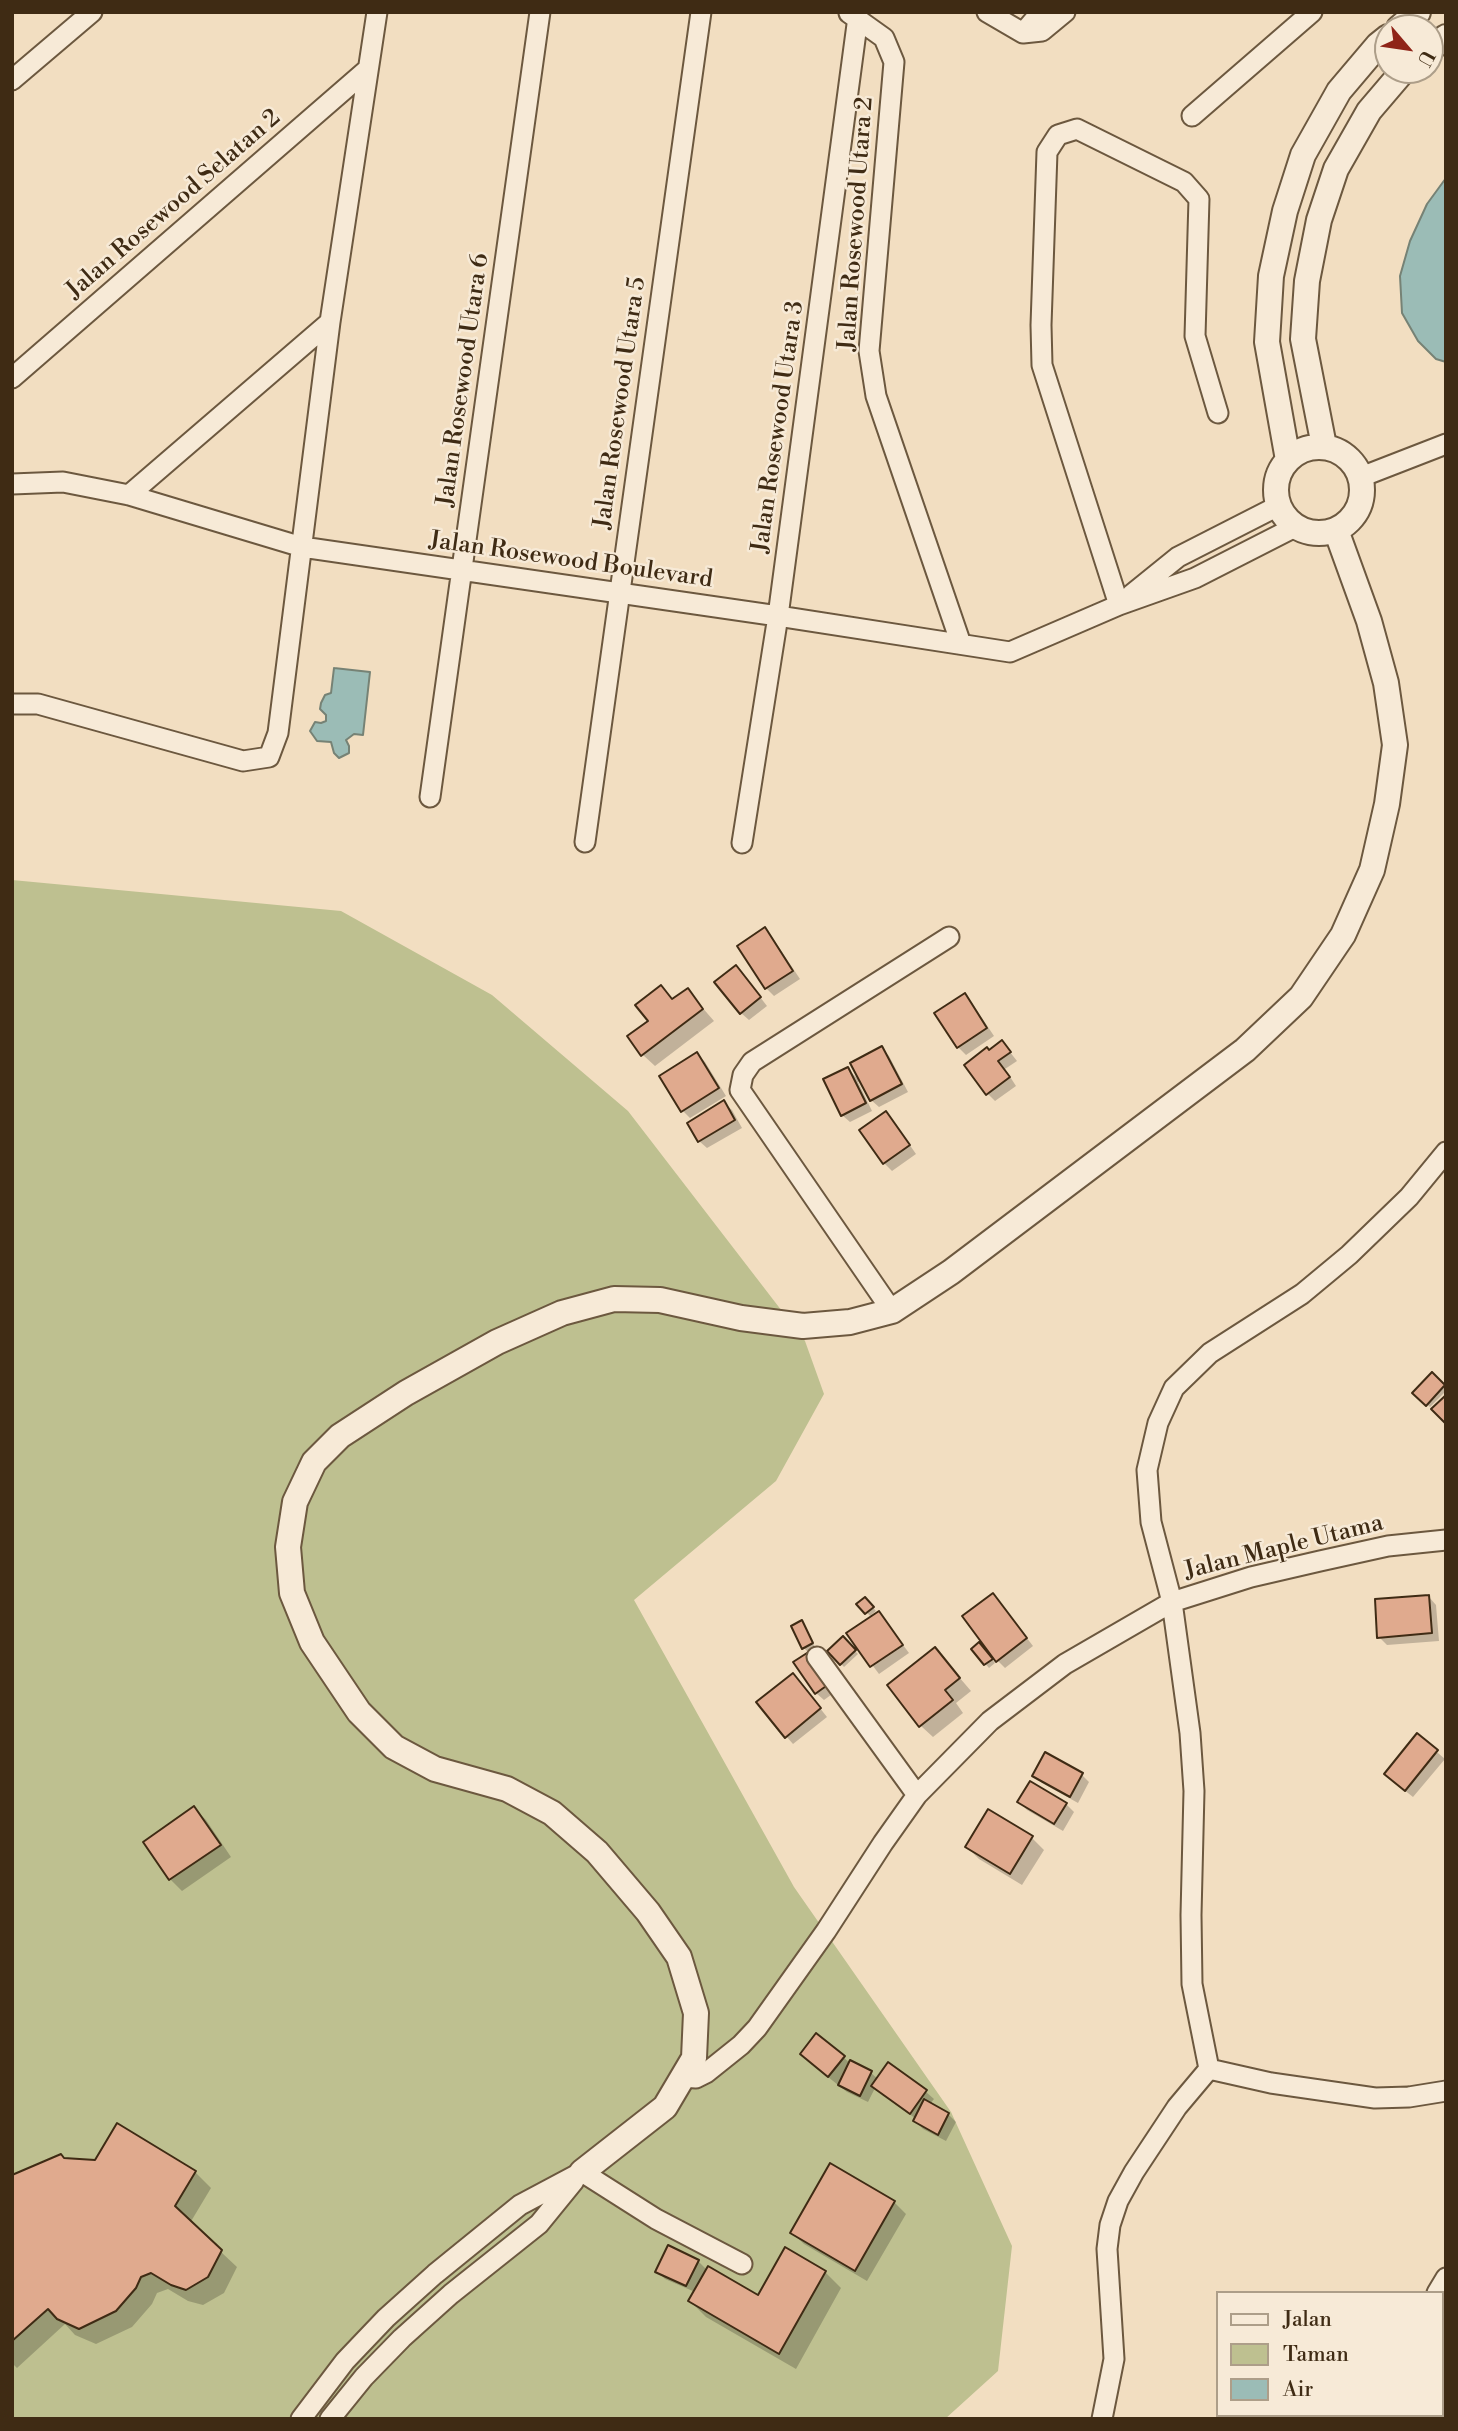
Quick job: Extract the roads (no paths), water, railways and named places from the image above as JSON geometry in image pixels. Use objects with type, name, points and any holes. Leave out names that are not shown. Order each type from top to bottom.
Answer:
[{"type":"street","points":[[12,80],[92,12]]},
{"type":"street","points":[[12,704],[38,704],[243,761],[269,757],[278,733],[330,322],[377,12]]},
{"type":"street","name":"Jalan Rosewood Utara 6","points":[[430,797],[540,12]]},
{"type":"street","name":"Jalan Rosewood Utara 5","points":[[584,842],[701,12]]},
{"type":"street","points":[[987,12],[1023,33],[1042,31],[1065,12]]},
{"type":"street","points":[[1023,33],[1041,12]]},
{"type":"street","points":[[1192,116],[1312,12]]},
{"type":"street","name":"Jalan Rosewood Utara 3","points":[[742,843],[778,615],[853,15]]},
{"type":"street","name":"Jalan Rosewood Utara 2","points":[[853,15],[884,38],[894,62],[869,351],[876,396],[961,644]]},
{"type":"street","points":[[1287,460],[1267,342],[1271,276],[1284,211],[1303,155],[1339,91],[1374,50]]},
{"type":"street","name":"Jalan Rosewood Selatan 2","points":[[12,378],[368,69]]},
{"type":"street","points":[[1324,446],[1303,339],[1307,281],[1319,220],[1336,169],[1369,111],[1392,84]]},
{"type":"street","points":[[1119,605],[1042,365],[1047,152],[1058,135],[1077,129],[1184,182],[1199,200],[1195,335],[1218,413]]},
{"type":"street","points":[[129,495],[330,322]]},
{"type":"street","points":[[1361,477],[1446,444]]},
{"type":"street","points":[[1324,446],[1347,456],[1361,477],[1363,493],[1359,508],[1349,521],[1336,530],[1322,534],[1295,527],[1278,506],[1275,492],[1280,470],[1287,460],[1310,447],[1324,446]]},
{"type":"street","name":"Jalan Rosewood Boulevard","points":[[12,484],[63,482],[129,495],[302,547],[778,615],[1010,652],[1119,605],[1195,578],[1295,527]]},
{"type":"street","name":"Jalan Rosewood Boulevard","points":[[1119,605],[1178,557],[1278,506]]},
{"type":"street","points":[[301,2419],[345,2361],[386,2318],[435,2274],[520,2205],[582,2172],[665,2107],[694,2058],[696,2013],[679,1957],[648,1912],[597,1852],[552,1813],[507,1789],[435,1769],[394,1747],[359,1712],[312,1643],[292,1593],[288,1547],[295,1502],[314,1462],[340,1436],[405,1393],[497,1342],[562,1313],[614,1299],[660,1300],[741,1318],[803,1326],[850,1322],[892,1311],[951,1272],[1245,1050],[1301,997],[1343,935],[1372,870],[1387,804],[1395,745],[1386,683],[1373,633],[1336,530]]},
{"type":"street","points":[[892,1311],[740,1090],[743,1075],[752,1062],[949,937]]},
{"type":"street","name":"Jalan Maple Utama","points":[[1446,1152],[1409,1196],[1349,1255],[1302,1294],[1210,1353],[1174,1388],[1158,1423],[1147,1470],[1151,1522],[1172,1602],[1251,1577],[1320,1561],[1388,1546],[1446,1540]]},
{"type":"street","points":[[682,2077],[696,2078],[706,2073],[724,2061],[757,2028],[918,1795],[990,1721],[1065,1664],[1172,1602],[1190,1733],[1194,1791],[1192,1984],[1209,2069],[1178,2108],[1134,2172],[1118,2201],[1110,2225],[1107,2249],[1114,2359],[1102,2419]]},
{"type":"street","points":[[817,1657],[918,1795]]},
{"type":"street","points":[[1209,2069],[1271,2083],[1376,2098],[1409,2097],[1446,2091]]},
{"type":"street","points":[[582,2172],[656,2218],[742,2264]]},
{"type":"street","points":[[330,2419],[364,2377],[402,2338],[451,2294],[538,2224],[582,2172]]},
{"type":"water","points":[[1446,178],[1446,362],[1436,359],[1418,341],[1402,313],[1400,276],[1410,241],[1427,204]]},
{"type":"water","points":[[334,668],[370,672],[363,735],[354,734],[346,740],[349,753],[339,758],[334,753],[331,742],[317,741],[310,731],[315,722],[326,721],[326,715],[320,709],[325,695],[331,693]]}]
